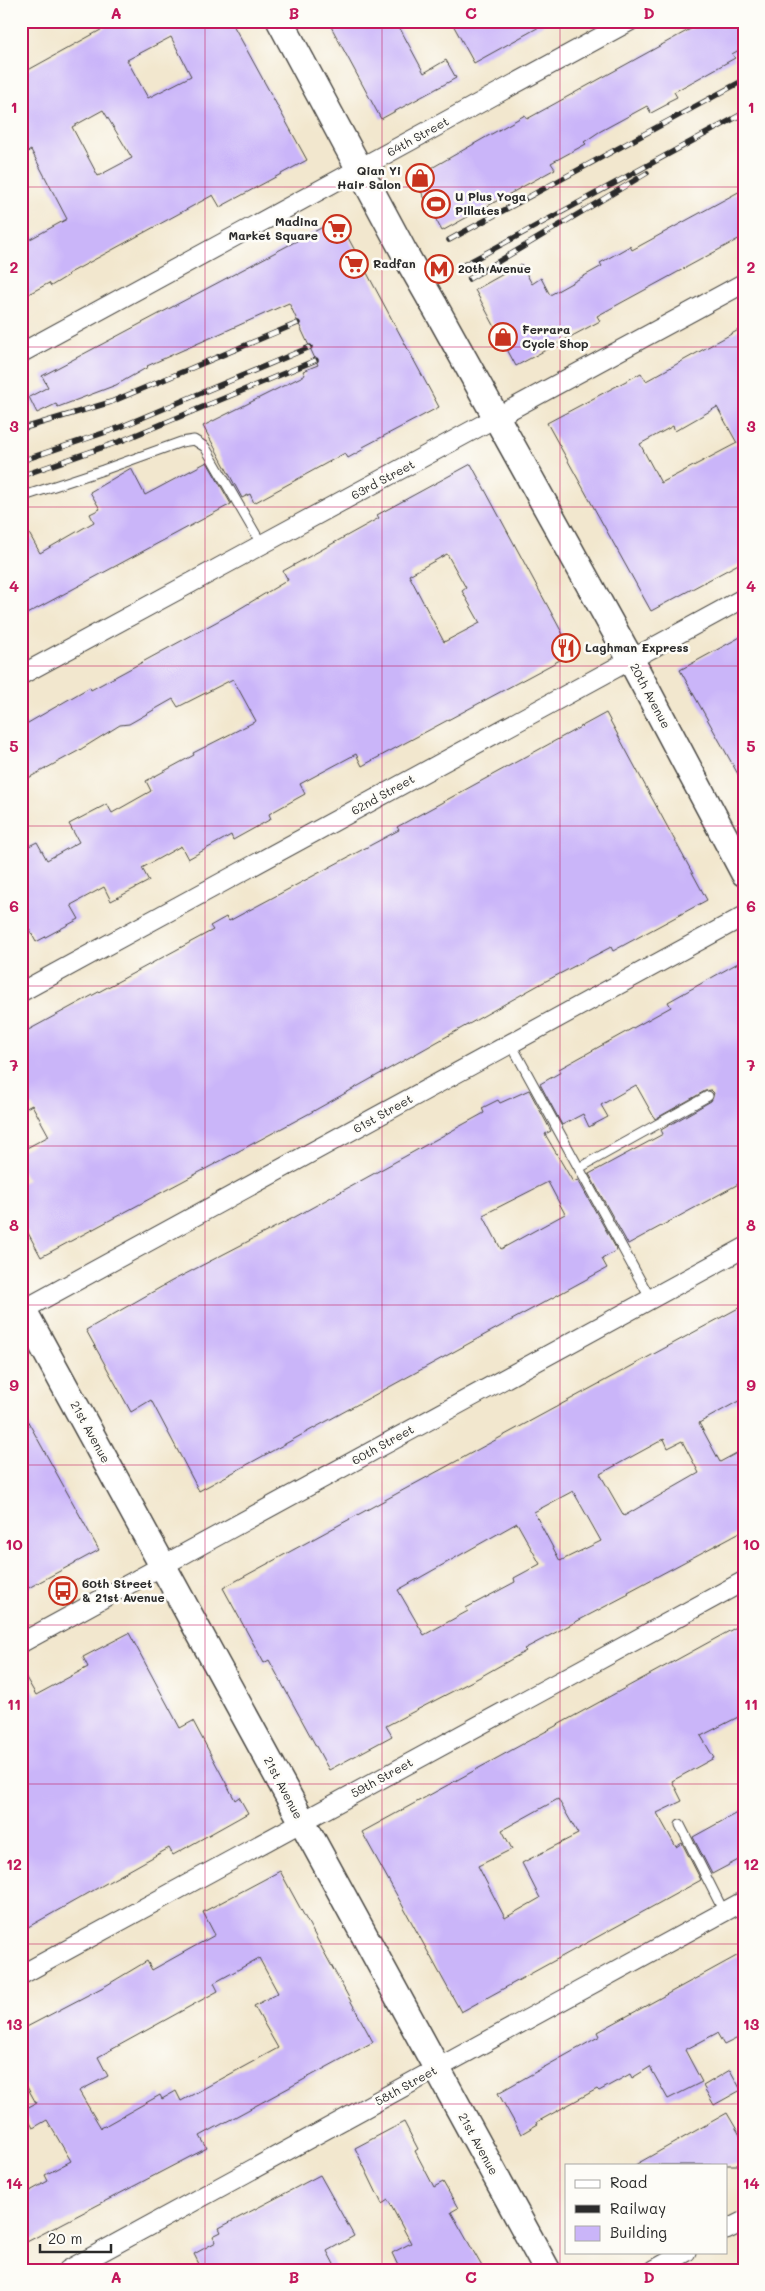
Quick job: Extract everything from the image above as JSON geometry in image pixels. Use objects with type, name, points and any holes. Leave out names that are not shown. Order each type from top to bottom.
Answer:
[{"type":"street","name":"20th Avenue","points":[[280,21],[405,254],[631,660],[744,873]]},
{"type":"street","name":"64th Street","points":[[21,353],[630,21]]},
{"type":"street","name":"63rd Street","points":[[21,675],[744,283]]},
{"type":"street","name":"62nd Street","points":[[21,992],[744,598]]},
{"type":"street","name":"61st Street","points":[[22,1309],[744,916]]},
{"type":"street","name":"60th Street","points":[[21,1643],[744,1248]]},
{"type":"street","name":"21st Avenue","points":[[22,1309],[547,2270]]},
{"type":"street","name":"59th Street","points":[[21,1975],[744,1581]]},
{"type":"street","name":"58th Street","points":[[68,2270],[744,1901]]},
{"type":"street","points":[[728,2229],[744,2220]]},
{"type":"street","points":[[654,2270],[682,2254]]},
{"type":"lane","points":[[21,497],[181,442],[194,440],[205,447],[262,545]]},
{"type":"lane","points":[[511,1044],[650,1298]]},
{"type":"lane","points":[[579,1168],[708,1096]]},
{"type":"lane","points":[[680,1825],[724,1912]]},
{"type":"building","points":[[117,21],[231,21],[307,160],[220,207],[213,195],[68,274],[51,286],[49,283],[21,298],[21,244],[67,219],[31,150],[21,156],[21,74]],"holes":[[[171,37],[191,76],[148,98],[127,60]],[[103,110],[132,158],[98,176],[72,127]]]},
{"type":"building","points":[[328,21],[396,21],[424,73],[446,60],[456,78],[381,119]]},
{"type":"building","points":[[451,21],[550,21],[474,63]]},
{"type":"building","points":[[705,21],[744,21],[744,47],[732,54],[735,58],[674,92],[677,97],[667,102],[668,104],[651,113],[647,106],[599,132],[584,142],[586,144],[551,163],[555,169],[442,231],[414,178],[525,115],[527,119]]},
{"type":"building","points":[[744,189],[744,236],[597,316],[600,321],[516,366],[475,290],[521,264],[532,284],[541,278],[550,295],[602,266],[600,263],[630,246],[632,250]]},
{"type":"building","points":[[338,219],[439,407],[363,447],[364,449],[348,458],[345,453],[254,503],[250,494],[242,498],[203,426],[305,375],[303,371],[318,365],[289,303],[147,366],[116,385],[58,407],[56,404],[37,413],[29,397],[48,387],[42,376]]},
{"type":"building","points":[[744,327],[744,561],[651,611],[547,423],[641,373],[646,381]],"holes":[[[717,407],[737,443],[661,483],[640,444],[673,426],[675,431]]]},
{"type":"building","points":[[207,462],[231,504],[21,617],[21,519],[40,553],[94,522],[90,514],[100,509],[90,492],[131,468],[145,495]]},
{"type":"building","points":[[471,464],[573,653],[362,766],[356,754],[300,784],[305,794],[269,814],[271,819],[233,840],[231,835],[188,859],[181,846],[142,868],[149,881],[111,901],[104,887],[71,905],[79,919],[36,942],[29,929],[21,933],[21,850],[37,842],[47,860],[79,842],[69,824],[107,804],[112,813],[151,791],[146,781],[194,755],[193,753],[256,721],[233,679],[178,707],[173,699],[129,724],[120,725],[78,751],[21,782],[21,727],[90,687],[91,690],[229,615],[288,580],[283,571],[379,518],[377,515]],"holes":[[[447,554],[466,588],[462,591],[480,623],[444,642],[409,575]]]},
{"type":"building","points":[[744,635],[744,785],[680,670]]},
{"type":"building","points":[[606,713],[707,900],[613,951],[611,947],[544,982],[310,1113],[41,1257],[21,1220],[21,1183],[28,1180],[21,1168],[21,1151],[49,1136],[32,1105],[21,1111],[21,1034],[213,930],[210,926],[226,917],[229,921],[399,830],[397,827]]},
{"type":"building","points":[[738,963],[744,974],[744,1181],[628,1244],[589,1174],[663,1134],[661,1130],[711,1101],[714,1093],[711,1090],[705,1091],[655,1119],[636,1085],[601,1105],[608,1117],[589,1127],[583,1114],[562,1125],[540,1084],[561,1072],[559,1069],[671,1007],[668,1002]]},
{"type":"building","points":[[529,1090],[551,1131],[545,1134],[573,1182],[578,1180],[617,1250],[602,1259],[607,1268],[199,1491],[151,1400],[131,1412],[86,1330],[170,1282],[295,1217],[484,1113],[482,1108],[498,1100],[500,1103]],"holes":[[[548,1182],[565,1214],[501,1249],[483,1215]]]},
{"type":"building","points":[[744,1305],[744,1398],[699,1423],[720,1462],[744,1449],[744,1530],[628,1592],[629,1594],[524,1649],[526,1651],[480,1677],[386,1726],[392,1736],[329,1770],[269,1660],[264,1663],[223,1588]],"holes":[[[664,1439],[668,1448],[682,1441],[699,1473],[624,1516],[600,1474]],[[573,1491],[601,1541],[560,1561],[534,1512]],[[517,1523],[540,1564],[514,1578],[515,1582],[466,1608],[468,1611],[424,1635],[398,1590]]]},
{"type":"building","points":[[21,1409],[99,1550],[21,1592]]},
{"type":"building","points":[[744,1623],[744,1714],[701,1736],[714,1758],[672,1781],[682,1801],[657,1813],[676,1847],[682,1843],[701,1880],[461,2012],[362,1832]],"holes":[[[558,1799],[578,1834],[522,1863],[540,1898],[505,1918],[478,1866],[512,1849],[502,1830]]]},
{"type":"building","points":[[129,1633],[180,1728],[193,1721],[235,1800],[239,1797],[248,1813],[173,1855],[169,1848],[21,1931],[21,1669],[36,1695],[88,1667],[83,1657]]},
{"type":"building","points":[[744,1809],[744,1857],[712,1874],[693,1837]]},
{"type":"building","points":[[280,1871],[373,2042],[200,2136],[207,2148],[21,2245],[21,2196],[48,2181],[45,2175],[71,2161],[47,2120],[33,2128],[23,2110],[36,2103],[21,2076],[21,2030],[107,1985],[147,1961],[152,1970],[215,1935],[203,1912]],"holes":[[[259,1958],[278,1993],[254,2006],[278,2048],[181,2101],[176,2091],[162,2099],[160,2095],[101,2128],[79,2091],[108,2076],[98,2057],[218,1991],[214,1983]]]},
{"type":"building","points":[[744,1952],[744,2035],[724,2045],[717,2033],[685,2050],[702,2082],[668,2099],[650,2067],[632,2078],[630,2074],[599,2091],[597,2089],[537,2122],[538,2124],[521,2134],[498,2093],[600,2036],[598,2032]]},
{"type":"building","points":[[730,2070],[741,2090],[714,2105],[703,2086]]},
{"type":"building","points":[[727,2113],[744,2142],[744,2165],[637,2164]]},
{"type":"building","points":[[404,2122],[418,2149],[415,2151],[434,2187],[443,2182],[458,2208],[451,2212],[484,2270],[400,2270],[392,2253],[411,2243],[388,2200],[382,2204],[355,2148]]},
{"type":"building","points":[[320,2175],[354,2236],[327,2251],[337,2270],[202,2270],[194,2254],[216,2242],[213,2236],[221,2232],[219,2228]]},
{"type":"railway","points":[[449,240],[744,80]]},
{"type":"railway","points":[[462,266],[744,113]]},
{"type":"railway","points":[[469,279],[647,173]]},
{"type":"railway","points":[[21,429],[111,402],[298,323]]},
{"type":"railway","points":[[21,461],[118,428],[310,347]]},
{"type":"railway","points":[[21,476],[121,441],[316,360]]},
{"type":"place","name":"Qian Yi Hair Salon","points":[[420,178]]},
{"type":"place","name":"U Plus Yoga Pillates","points":[[436,204]]},
{"type":"place","name":"Madina Market Square","points":[[337,229]]},
{"type":"place","name":"Radfan","points":[[354,264]]},
{"type":"place","name":"20th Avenue","points":[[439,269]]},
{"type":"place","name":"Ferrara Cycle Shop","points":[[503,337]]},
{"type":"place","name":"Laghman Express","points":[[566,648]]},
{"type":"place","name":"60th Street & 21st Avenue","points":[[63,1591]]}]
